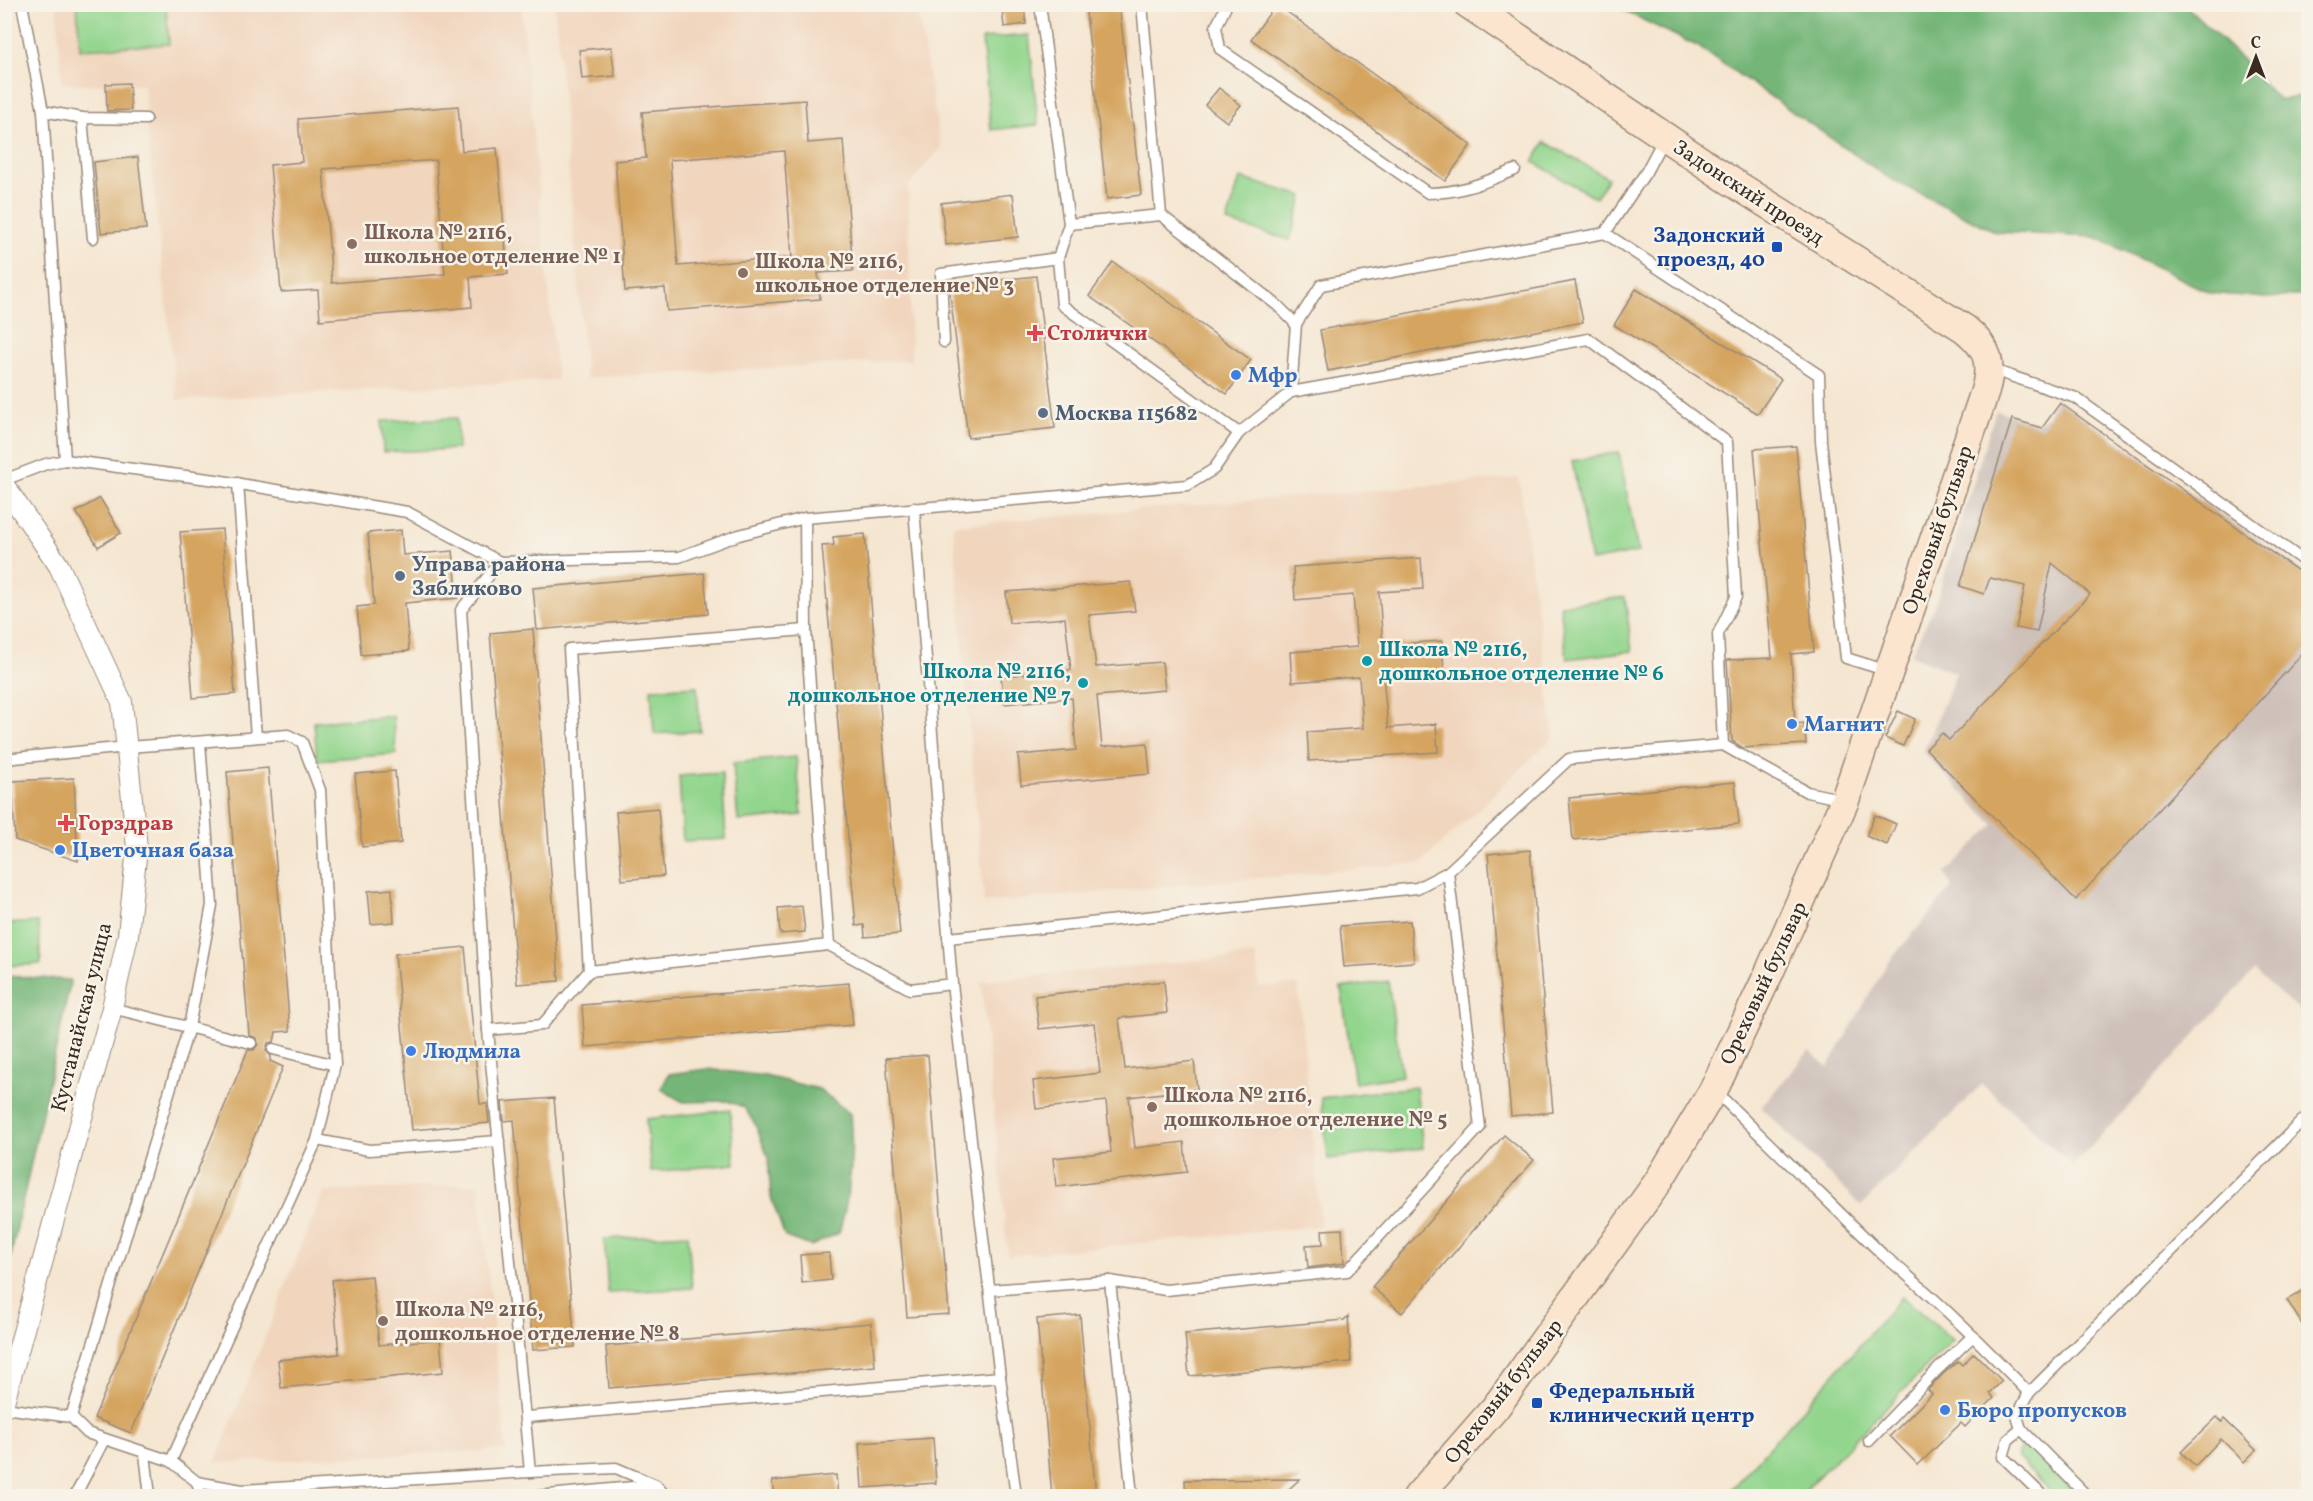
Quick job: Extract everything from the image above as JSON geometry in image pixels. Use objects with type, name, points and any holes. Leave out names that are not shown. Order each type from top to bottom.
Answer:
[{"type":"street","name":"Задонский проезд","points":[[1468,4],[1664,138],[1965,329],[1983,346],[1988,356],[1990,369]]},
{"type":"street","name":"Ореховый бульвар","points":[[1418,1497],[1496,1408],[1658,1182],[1714,1089],[1769,973],[1845,801],[1981,402],[1990,369]]},
{"type":"street","name":"Кустанайская улица","points":[[4,485],[59,566],[122,702],[137,848],[128,936],[112,1008],[4,1402]]},
{"type":"lane","points":[[22,4],[43,111],[65,460]]},
{"type":"lane","points":[[1040,4],[1069,224],[1058,258],[1062,305],[1239,433]]},
{"type":"lane","points":[[1142,4],[1161,215]]},
{"type":"lane","points":[[1227,4],[1216,27],[1220,49],[1428,193],[1450,193],[1469,189],[1515,170]]},
{"type":"lane","points":[[43,111],[82,118],[146,119]]},
{"type":"lane","points":[[82,118],[93,238]]},
{"type":"lane","points":[[1605,233],[1646,172],[1664,138]]},
{"type":"lane","points":[[1069,224],[1161,215],[1277,305],[1296,324]]},
{"type":"lane","points":[[1291,392],[1296,324],[1321,285],[1605,233],[1819,375],[1821,441],[1846,658],[1889,671]]},
{"type":"lane","points":[[944,342],[941,274],[1058,258]]},
{"type":"lane","points":[[4,480],[46,464],[65,460],[238,483],[407,512],[500,562],[679,557],[739,535],[805,518],[1188,485],[1214,469],[1239,433],[1291,392],[1589,339],[1727,442],[1736,597],[1718,634],[1723,746]]},
{"type":"lane","points":[[1990,369],[2076,398],[2308,564]]},
{"type":"lane","points":[[238,483],[256,737]]},
{"type":"lane","points":[[914,508],[952,984],[1016,1497]]},
{"type":"lane","points":[[805,518],[806,630],[829,945]]},
{"type":"lane","points":[[500,562],[461,610],[488,1030],[527,1417],[530,1472]]},
{"type":"lane","points":[[589,971],[569,648],[806,630]]},
{"type":"lane","points":[[4,759],[288,735],[302,742],[320,790],[335,1065],[317,1140],[171,1461]]},
{"type":"lane","points":[[72,1417],[189,1027],[212,905],[200,741]]},
{"type":"lane","points":[[948,938],[1417,888],[1448,872],[1569,759],[1723,746],[1807,792],[1845,801]]},
{"type":"lane","points":[[990,1290],[1110,1281],[1166,1290],[1347,1271],[1480,1126],[1448,872]]},
{"type":"lane","points":[[488,1030],[542,1025],[589,971],[829,945],[910,989],[952,984]]},
{"type":"lane","points":[[112,1008],[252,1043]]},
{"type":"lane","points":[[273,1049],[335,1065]]},
{"type":"lane","points":[[1714,1089],[1882,1254],[1908,1275],[1973,1336],[2029,1393]]},
{"type":"lane","points":[[2087,1497],[2021,1430],[2017,1416],[2029,1393],[2308,1115]]},
{"type":"lane","points":[[317,1140],[369,1150],[499,1141]]},
{"type":"lane","points":[[1110,1281],[1132,1497]]},
{"type":"lane","points":[[1869,1441],[1973,1336]]},
{"type":"lane","points":[[527,1417],[1000,1377]]},
{"type":"lane","points":[[4,1408],[72,1417],[87,1433],[171,1461],[197,1482],[243,1493],[616,1468],[656,1485],[666,1497]]},
{"type":"lane","points":[[2021,1430],[2008,1440],[2003,1457],[2043,1497]]},
{"type":"lane","points":[[75,1497],[104,1440]]},
{"type":"lane","points":[[145,1454],[150,1497]]},
{"type":"lane","points":[[197,1482],[201,1497]]},
{"type":"lane","points":[[538,1497],[656,1485]]},
{"type":"shaded area","name":"Школа № 2116, школьное отделение № 1","points":[[57,5],[521,5],[557,380],[177,400],[144,85],[62,84]]},
{"type":"shaded area","name":"Школа № 2116, школьное отделение № 3","points":[[555,5],[917,5],[941,148],[908,186],[911,360],[586,378]]},
{"type":"shaded area","points":[[2056,398],[2308,575],[2308,1018],[2254,971],[2073,1166],[1982,1084],[1861,1206],[1761,1107],[1809,1051],[1828,1067],[1887,964],[1952,887],[1945,873],[1994,825],[1923,752],[1956,673],[1911,655],[1935,605],[1996,410],[2037,424],[2048,416]]},
{"type":"shaded area","points":[[1519,478],[1554,737],[1421,863],[984,903],[953,525]]},
{"type":"shaded area","name":"Школа № 2116, дошкольное отделение № 5","points":[[1256,955],[1259,987],[1298,984],[1321,1226],[1008,1256],[981,981]]},
{"type":"shaded area","name":"Школа № 2116, дошкольное отделение № 8","points":[[479,1184],[506,1450],[215,1463],[323,1192]]},
{"type":"green space","points":[[77,5],[166,5],[169,44],[80,49]]},
{"type":"green space","points":[[1612,5],[2185,5],[2244,61],[2279,101],[2308,94],[2308,295],[2266,298],[2210,293],[2095,237],[1996,232],[1889,178],[1697,46]]},
{"type":"green space","points":[[1029,35],[1038,125],[991,130],[982,39]]},
{"type":"green space","points":[[1545,142],[1608,178],[1596,198],[1533,162]]},
{"type":"green space","points":[[1240,178],[1303,196],[1290,240],[1227,222]]},
{"type":"green space","points":[[457,418],[458,449],[383,452],[382,421]]},
{"type":"green space","points":[[1619,452],[1638,552],[1591,561],[1572,461]]},
{"type":"green space","points":[[1625,597],[1632,651],[1567,659],[1560,605]]},
{"type":"green space","points":[[697,686],[700,731],[654,734],[651,689]]},
{"type":"green space","points":[[393,716],[396,754],[317,760],[314,722]]},
{"type":"green space","points":[[796,757],[802,815],[738,821],[733,763]]},
{"type":"green space","points":[[722,773],[726,839],[683,841],[679,776]]},
{"type":"green space","points":[[38,922],[41,964],[5,966],[5,924]]},
{"type":"green space","points":[[4,976],[71,980],[5,1282]]},
{"type":"green space","points":[[1388,981],[1402,1076],[1355,1083],[1341,988]]},
{"type":"green space","points":[[707,1069],[765,1076],[819,1089],[850,1114],[852,1144],[850,1174],[839,1233],[811,1246],[785,1237],[771,1197],[768,1157],[755,1124],[744,1107],[727,1101],[683,1102],[661,1089],[669,1074]]},
{"type":"green space","points":[[1416,1087],[1423,1148],[1328,1159],[1321,1098]]},
{"type":"green space","points":[[730,1110],[735,1164],[651,1172],[646,1119]]},
{"type":"green space","points":[[688,1234],[692,1288],[608,1293],[604,1239]]},
{"type":"green space","points":[[1902,1297],[1953,1340],[1799,1496],[1726,1496]]},
{"type":"green space","points":[[2025,1447],[2031,1447],[2078,1496],[2055,1496],[2018,1458],[2019,1451]]},
{"type":"building","points":[[1085,4],[1119,4],[1141,195],[1107,199]]},
{"type":"building","points":[[1276,4],[1471,145],[1445,181],[1251,39]]},
{"type":"building","points":[[1024,6],[1026,24],[1004,27],[1002,9]]},
{"type":"building","points":[[611,47],[615,76],[582,79],[579,50]]},
{"type":"building","points":[[129,83],[131,110],[107,111],[106,84]]},
{"type":"building","points":[[1219,88],[1241,105],[1227,122],[1205,105]]},
{"type":"building","points":[[805,100],[808,143],[843,140],[853,271],[818,273],[820,299],[667,311],[665,288],[625,291],[615,161],[646,158],[642,112]],"holes":[[[784,151],[792,257],[678,266],[670,160]]]},
{"type":"building","points":[[458,106],[462,151],[497,148],[508,274],[470,277],[472,307],[320,320],[318,290],[281,292],[270,165],[302,162],[298,119]],"holes":[[[436,160],[445,274],[332,283],[323,169]]]},
{"type":"building","points":[[138,157],[146,229],[101,233],[94,162]]},
{"type":"building","points":[[1013,194],[1018,237],[946,245],[941,203]]},
{"type":"building","points":[[1113,262],[1251,360],[1227,394],[1089,296]]},
{"type":"building","points":[[1036,276],[1055,428],[968,438],[949,286]]},
{"type":"building","points":[[1575,281],[1583,322],[1328,371],[1320,330]]},
{"type":"building","points":[[1636,289],[1781,379],[1758,414],[1614,325]]},
{"type":"building","points":[[2060,403],[2308,578],[2308,648],[2076,900],[1926,749],[1942,733],[1949,740],[2090,594],[2052,563],[2037,632],[2016,628],[2025,586],[1990,578],[1984,594],[1960,586],[2012,419],[2042,428]]},
{"type":"building","points":[[1796,446],[1814,652],[1791,654],[1795,724],[1804,723],[1806,744],[1743,748],[1732,741],[1727,660],[1772,658],[1754,449]]},
{"type":"building","points":[[100,498],[121,533],[98,547],[76,512]]},
{"type":"building","points":[[222,529],[235,694],[193,698],[180,532]]},
{"type":"building","points":[[401,530],[403,555],[453,551],[458,598],[405,603],[409,651],[361,655],[357,607],[374,605],[368,533]]},
{"type":"building","points":[[865,534],[900,934],[865,937],[864,925],[856,926],[822,546],[834,545],[833,537]]},
{"type":"building","name":"Школа № 2116, дошкольное отделение № 6","points":[[1421,558],[1423,589],[1379,592],[1383,645],[1442,641],[1444,671],[1383,676],[1388,728],[1436,724],[1438,752],[1309,761],[1307,732],[1363,728],[1359,677],[1292,682],[1290,652],[1357,647],[1353,595],[1295,600],[1293,567]]},
{"type":"building","points":[[704,573],[708,614],[537,630],[533,588]]},
{"type":"building","name":"Школа № 2116, дошкольное отделение № 7","points":[[1131,582],[1135,611],[1089,615],[1096,667],[1162,662],[1165,690],[1097,696],[1102,747],[1147,743],[1150,774],[1021,785],[1018,755],[1076,750],[1072,698],[1004,704],[1001,676],[1071,670],[1065,618],[1009,623],[1006,592]]},
{"type":"building","points":[[533,629],[559,981],[517,984],[490,633]]},
{"type":"building","points":[[1898,711],[1915,719],[1903,746],[1885,738]]},
{"type":"building","points":[[268,768],[290,1031],[276,1032],[274,1042],[268,1043],[266,1050],[271,1056],[270,1061],[283,1067],[131,1433],[94,1418],[248,1050],[254,1050],[258,1044],[257,1038],[249,1035],[227,772]]},
{"type":"building","points":[[395,771],[401,843],[362,847],[355,774]]},
{"type":"building","points":[[74,778],[78,861],[15,840],[12,781]]},
{"type":"building","points":[[1735,782],[1739,824],[1573,840],[1569,798]]},
{"type":"building","points":[[658,808],[664,876],[622,880],[616,812]]},
{"type":"building","points":[[1875,815],[1896,824],[1887,845],[1866,836]]},
{"type":"building","points":[[1530,850],[1553,1112],[1511,1116],[1488,854]]},
{"type":"building","points":[[392,889],[394,922],[371,924],[368,891]]},
{"type":"building","points":[[802,906],[805,932],[780,934],[778,908]]},
{"type":"building","points":[[1410,921],[1414,962],[1344,967],[1340,926]]},
{"type":"building","points":[[465,947],[480,1104],[487,1104],[489,1123],[412,1130],[395,954]]},
{"type":"building","points":[[1164,981],[1167,1013],[1119,1018],[1125,1069],[1194,1061],[1197,1089],[1129,1097],[1135,1148],[1184,1142],[1187,1172],[1056,1187],[1053,1158],[1111,1152],[1106,1101],[1036,1109],[1033,1081],[1100,1073],[1094,1023],[1039,1029],[1035,996]]},
{"type":"building","points":[[849,983],[853,1025],[585,1047],[582,1005]]},
{"type":"building","points":[[928,1055],[949,1314],[907,1317],[886,1058]]},
{"type":"building","points":[[554,1098],[575,1347],[533,1350],[514,1120],[504,1121],[502,1102]]},
{"type":"building","points":[[1504,1135],[1534,1160],[1402,1313],[1372,1287]]},
{"type":"building","points":[[1342,1229],[1344,1263],[1308,1268],[1306,1245],[1323,1244],[1322,1230]]},
{"type":"building","points":[[829,1253],[831,1280],[802,1283],[800,1255]]},
{"type":"building","points":[[372,1276],[379,1345],[440,1339],[443,1372],[281,1388],[278,1360],[339,1354],[332,1280]]},
{"type":"building","points":[[2308,1287],[2308,1334],[2287,1300]]},
{"type":"building","points":[[1080,1315],[1096,1497],[1052,1497],[1037,1319]]},
{"type":"building","points":[[1348,1316],[1351,1362],[1189,1376],[1185,1334],[1344,1320]]},
{"type":"building","points":[[871,1323],[875,1366],[609,1388],[606,1346]]},
{"type":"building","points":[[1974,1353],[2002,1381],[1990,1393],[1994,1398],[1965,1427],[1961,1423],[1918,1465],[1890,1436],[1932,1394],[1928,1390],[1943,1374],[1958,1361],[1962,1365]]},
{"type":"building","points":[[2217,1417],[2222,1422],[2224,1419],[2256,1450],[2244,1462],[2221,1439],[2195,1466],[2181,1452]]},
{"type":"building","points":[[933,1438],[936,1483],[862,1488],[859,1443]]},
{"type":"building","points":[[836,1475],[838,1497],[774,1497],[772,1481]]},
{"type":"building","points":[[1300,1479],[1280,1497],[1186,1497],[1185,1480]]},
{"type":"place","name":"Школа № 2116, школьное отделение № 1","points":[[352,244]]},
{"type":"place","name":"Задонский проезд, 40","points":[[1777,247]]},
{"type":"place","name":"Школа № 2116, школьное отделение № 3","points":[[743,273]]},
{"type":"place","name":"Столички","points":[[1035,333]]},
{"type":"place","name":"Мфр","points":[[1236,375]]},
{"type":"place","name":"Москва 115682","points":[[1043,413]]},
{"type":"place","name":"Управа района Зябликово","points":[[400,576]]},
{"type":"place","name":"Школа № 2116, дошкольное отделение № 6","points":[[1367,661]]},
{"type":"place","name":"Школа № 2116, дошкольное отделение № 7","points":[[1083,683]]},
{"type":"place","name":"Магнит","points":[[1792,724]]},
{"type":"place","name":"Горздрав","points":[[66,823]]},
{"type":"place","name":"Цветочная база","points":[[60,850]]},
{"type":"place","name":"Людмила","points":[[411,1051]]},
{"type":"place","name":"Школа № 2116, дошкольное отделение № 5","points":[[1152,1107]]},
{"type":"place","name":"Школа № 2116, дошкольное отделение № 8","points":[[383,1321]]},
{"type":"place","name":"Федеральный клинический центр","points":[[1537,1403]]},
{"type":"place","name":"Бюро пропусков","points":[[1945,1410]]}]
